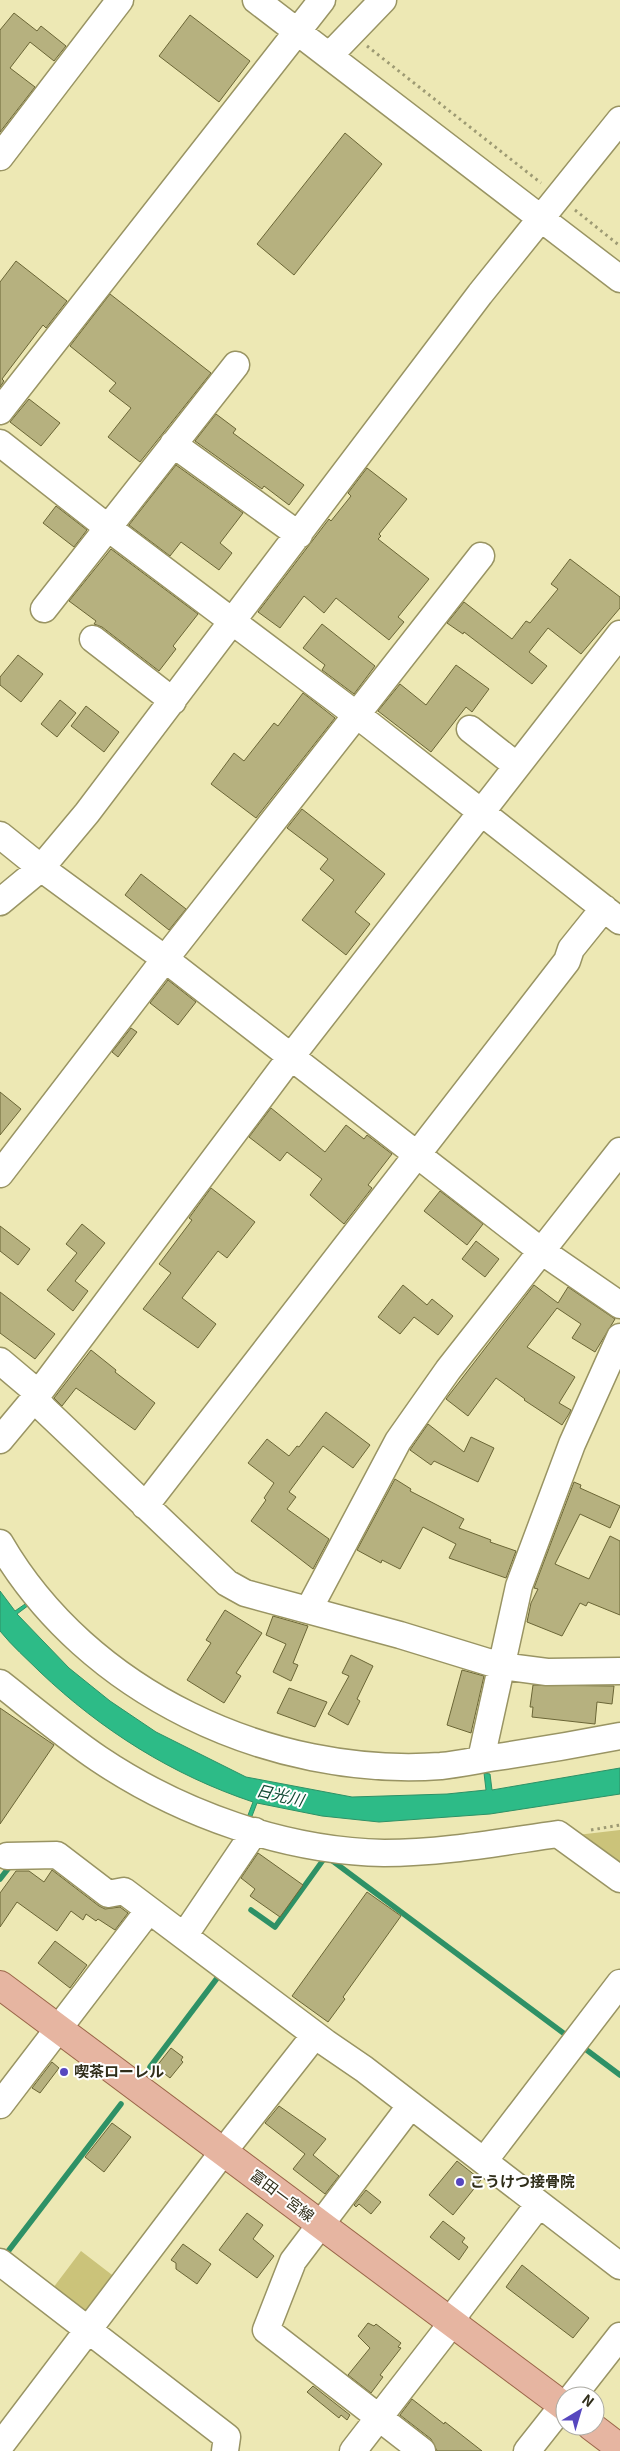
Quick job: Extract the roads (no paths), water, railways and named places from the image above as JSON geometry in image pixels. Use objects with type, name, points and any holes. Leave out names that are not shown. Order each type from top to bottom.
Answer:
[{"type":"main road","name":"富田一宮線","points":[[0,1986],[452,2323],[555,2395]]},
{"type":"main road","points":[[604,2436],[620,2448]]},
{"type":"street","points":[[0,157],[120,0]]},
{"type":"street","points":[[256,0],[620,279]]},
{"type":"street","points":[[0,411],[322,0]]},
{"type":"street","points":[[330,55],[383,0]]},
{"type":"street","points":[[0,902],[41,868],[87,813],[480,294],[620,120]]},
{"type":"street","points":[[44,609],[236,365]]},
{"type":"street","points":[[0,443],[612,914],[572,949],[567,961],[145,1506]]},
{"type":"street","points":[[173,444],[299,535]]},
{"type":"street","points":[[0,1174],[165,959],[481,556]]},
{"type":"street","points":[[0,1440],[35,1398],[290,1058],[620,634]]},
{"type":"street","points":[[93,639],[173,701]]},
{"type":"street","points":[[470,729],[518,766]]},
{"type":"street","points":[[0,835],[41,868],[165,959],[416,1156],[540,1250],[620,1305]]},
{"type":"street","points":[[309,1610],[398,1441],[448,1370],[540,1250],[620,1151]]},
{"type":"street","points":[[481,1759],[522,1578],[572,1444],[620,1337]]},
{"type":"street","points":[[0,1361],[32,1388],[35,1398],[57,1422],[145,1506],[227,1583],[245,1593],[501,1666],[547,1672],[620,1671]]},
{"type":"street","points":[[0,1543],[10,1560],[43,1602],[102,1660],[149,1695],[224,1732],[260,1745],[358,1764],[441,1766],[620,1736]]},
{"type":"street","points":[[0,1684],[99,1759],[146,1788],[193,1810],[255,1831],[325,1847],[384,1852],[447,1848],[558,1834],[620,1879]]},
{"type":"street","points":[[184,1936],[255,1831]]},
{"type":"street","points":[[8,1856],[57,1855],[108,1894],[124,1891],[411,2105],[620,2266]]},
{"type":"street","points":[[0,2105],[149,1910]]},
{"type":"street","points":[[484,2161],[620,1983]]},
{"type":"street","points":[[0,2446],[223,2152],[315,2035]]},
{"type":"street","points":[[411,2105],[293,2261],[266,2330],[422,2451]]},
{"type":"street","points":[[353,2451],[452,2323],[459,2309],[540,2204]]},
{"type":"street","points":[[0,2262],[227,2437],[225,2451]]},
{"type":"street","points":[[580,2386],[620,2336]]},
{"type":"street","points":[[527,2451],[555,2417]]},
{"type":"water","name":"日光川","points":[[0,1591],[15,1611],[28,1602],[29,1605],[17,1614],[69,1668],[110,1701],[156,1732],[246,1777],[352,1797],[447,1794],[486,1790],[484,1773],[490,1774],[492,1790],[620,1768],[620,1794],[490,1814],[379,1822],[322,1816],[257,1803],[249,1824],[245,1823],[253,1802],[194,1778],[139,1749],[88,1713],[40,1672],[0,1631]]},
{"type":"waterway","points":[[251,1910],[275,1927],[326,1856],[570,2038]]},
{"type":"waterway","points":[[0,1879],[11,1865]]},
{"type":"waterway","points":[[150,2067],[221,1973]]},
{"type":"waterway","points":[[580,2045],[620,2075]]},
{"type":"waterway","points":[[6,2254],[121,2104]]},
{"type":"place","name":"喫茶ローレル","points":[[64,2072]]},
{"type":"place","name":"こうけつ接骨院","points":[[460,2182]]}]
